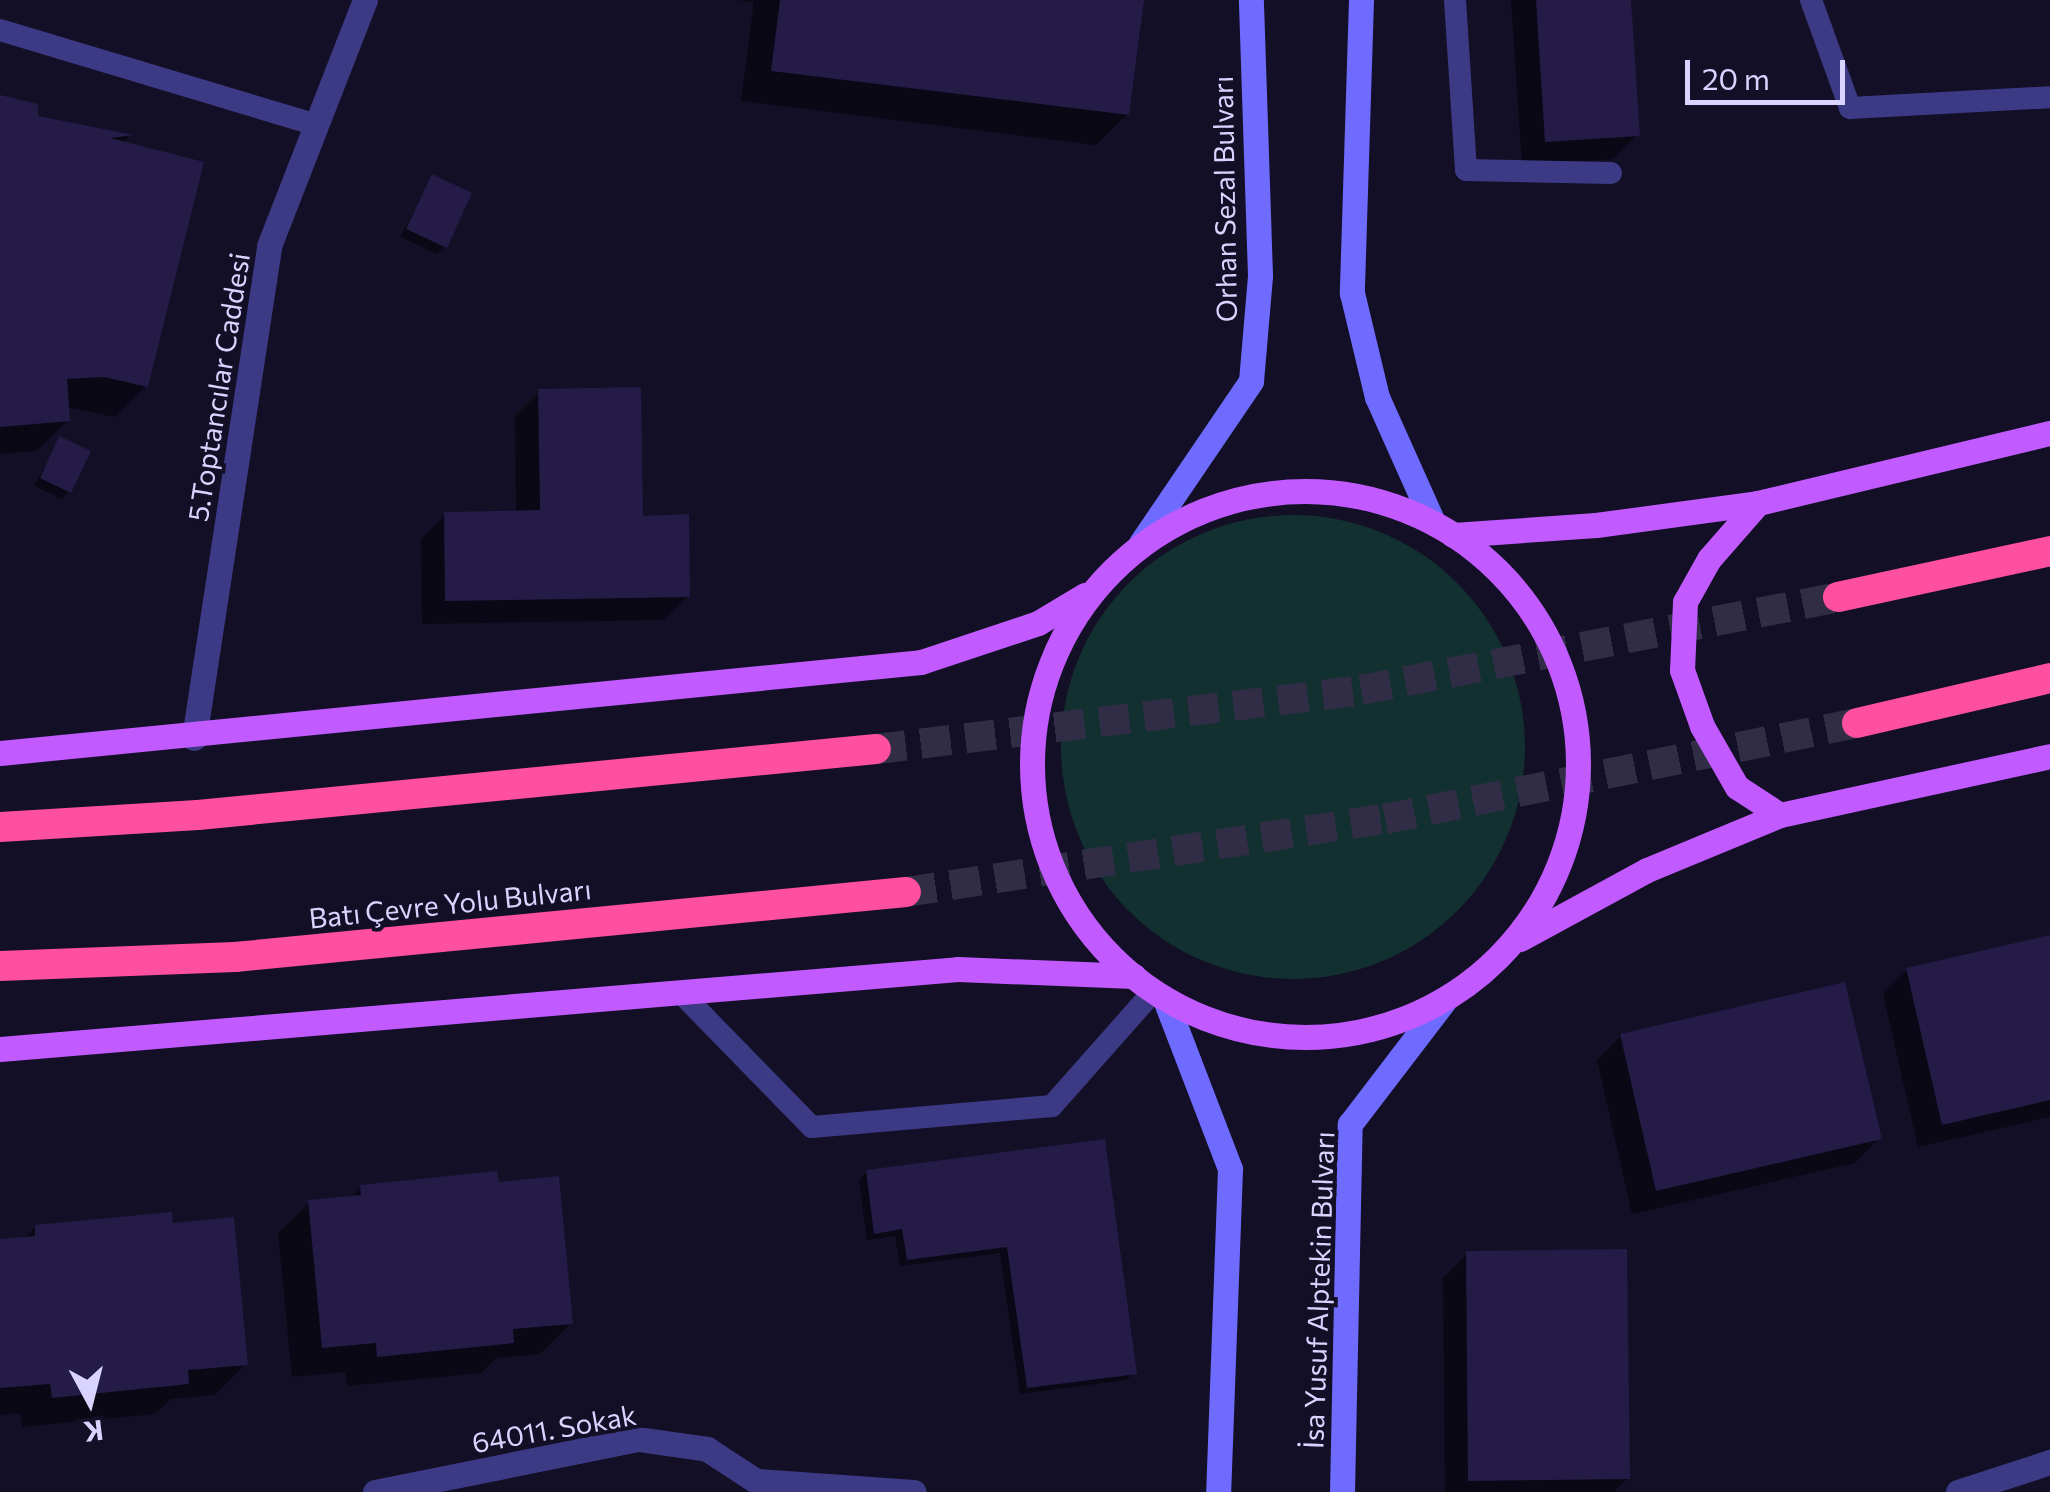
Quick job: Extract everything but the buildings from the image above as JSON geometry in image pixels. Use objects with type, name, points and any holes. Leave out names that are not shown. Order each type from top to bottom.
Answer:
[{"type":"highway","points":[[1838,597],[2050,551]]},
{"type":"highway","points":[[1857,723],[2050,678]]},
{"type":"highway","points":[[0,827],[198,815],[876,749]]},
{"type":"highway","name":"Batı Çevre Yolu Bulvarı","points":[[0,966],[235,957],[906,892]]},
{"type":"main road","points":[[1454,535],[1596,526],[1758,503],[2050,432]]},
{"type":"main road","points":[[0,753],[194,738],[921,662],[1038,623],[1090,592],[1141,543],[1208,506],[1283,490],[1360,494],[1432,520],[1500,569],[1548,634],[1576,712],[1579,793],[1558,872],[1515,941]]},
{"type":"main road","points":[[1758,503],[1709,558],[1685,602],[1682,670],[1702,726],[1737,787],[1780,815]]},
{"type":"main road","points":[[1090,592],[1053,652],[1032,729],[1033,809],[1057,886],[1103,952],[1151,990],[1233,1029],[1306,1039],[1377,1029],[1444,1001],[1515,941],[1647,870],[1780,815],[2050,756]]},
{"type":"main road","points":[[0,1049],[958,970],[1151,990]]},
{"type":"street","name":"5.Toptancılar Caddesi","points":[[194,738],[269,246],[365,0]]},
{"type":"street","name":"Orhan Sezal Bulvarı","points":[[1141,543],[1251,382],[1260,276],[1251,0]]},
{"type":"street","points":[[1361,0],[1352,293],[1377,397],[1432,520]]},
{"type":"street","points":[[1151,990],[1230,1170],[1218,1492]]},
{"type":"street","name":"İsa Yusuf Alptekin Bulvarı","points":[[1342,1492],[1350,1124],[1444,1001]]},
{"type":"street","name":"64011. Sokak","points":[[375,1492],[638,1439],[706,1450],[756,1486],[914,1492]]},
{"type":"street","points":[[1958,1492],[2050,1462]]},
{"type":"lane","points":[[1455,0],[1466,170],[1611,173]]},
{"type":"lane","points":[[1811,0],[1850,108],[2050,97]]},
{"type":"lane","points":[[0,30],[316,125]]},
{"type":"lane","points":[[682,994],[812,1127],[1052,1106],[1151,990]]},
{"type":"green space","points":[[1293,515],[1338,519],[1382,532],[1422,554],[1457,583],[1486,618],[1508,658],[1521,702],[1525,747],[1521,792],[1508,836],[1486,876],[1457,911],[1422,940],[1382,962],[1338,975],[1293,979],[1248,975],[1204,962],[1164,940],[1129,911],[1100,876],[1078,836],[1065,792],[1061,747],[1065,702],[1078,658],[1100,618],[1129,583],[1164,554],[1204,532],[1248,519]]},
{"type":"tunnel","points":[[876,749],[1361,690],[1838,597]]},
{"type":"tunnel","points":[[906,892],[1385,819],[1857,723]]}]
